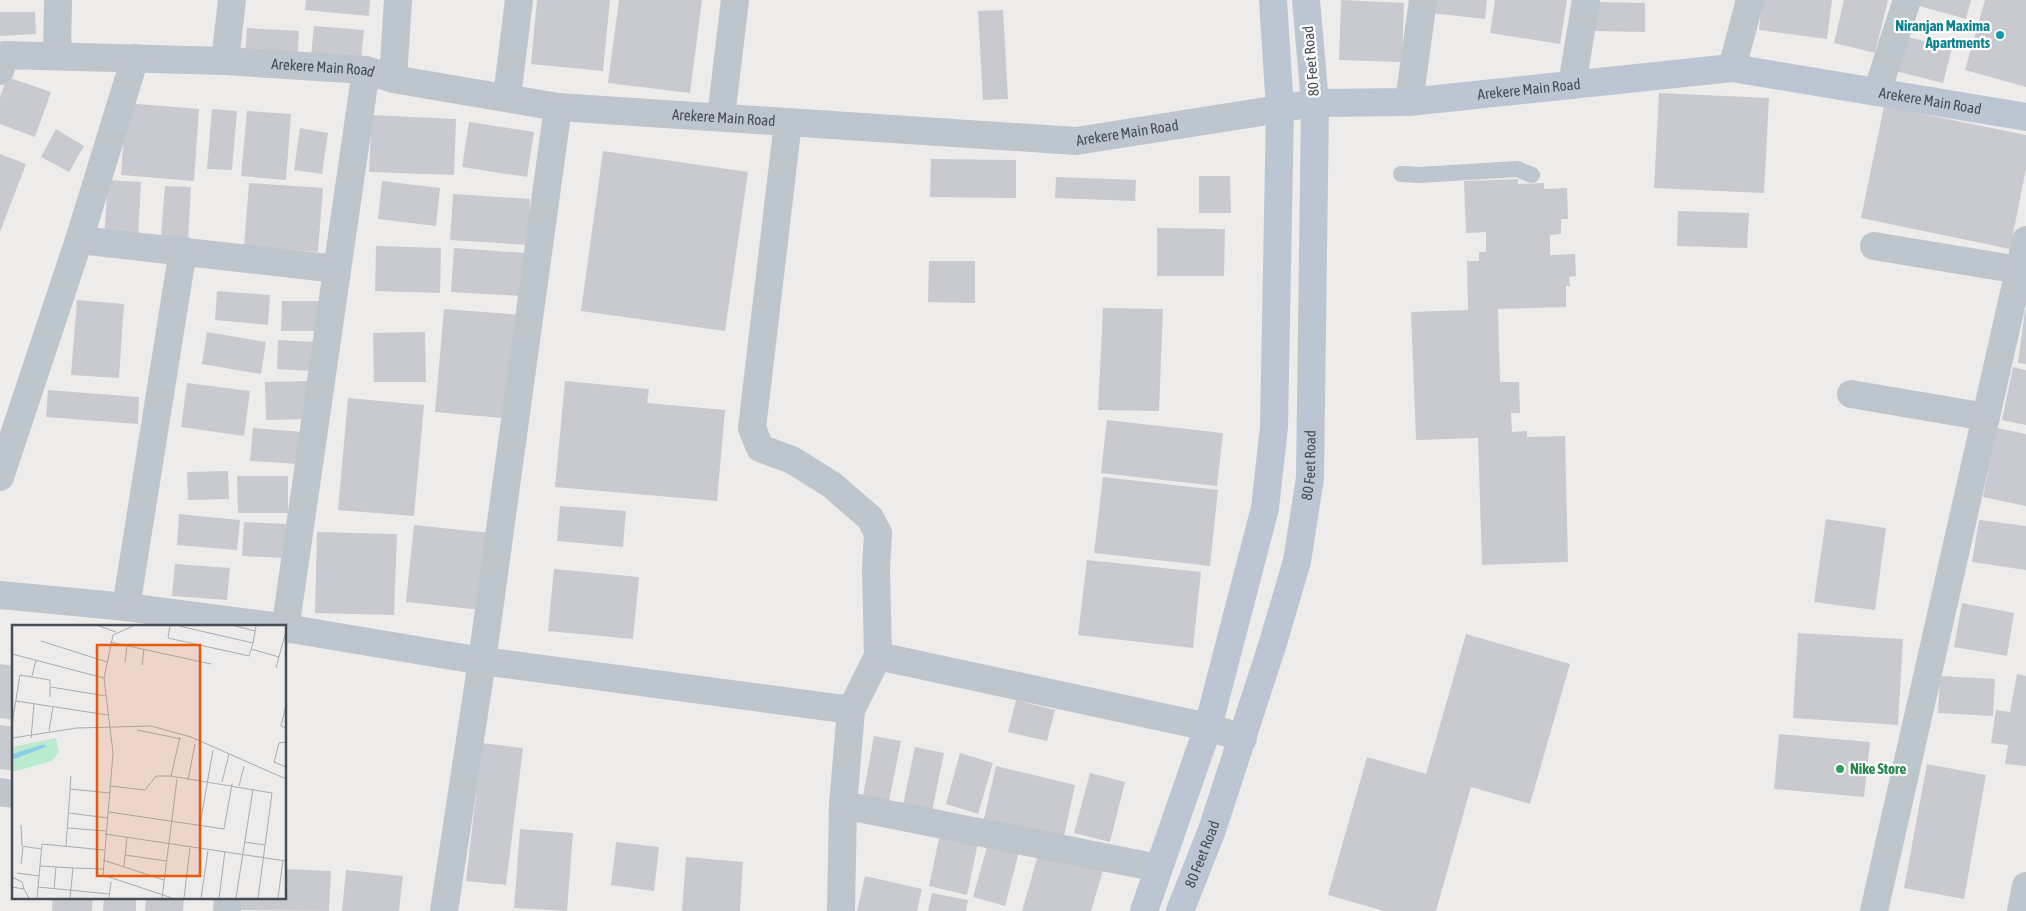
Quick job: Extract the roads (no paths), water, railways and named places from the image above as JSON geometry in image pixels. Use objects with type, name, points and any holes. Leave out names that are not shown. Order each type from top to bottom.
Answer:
[{"type":"main road","points":[[1144,911],[1208,727],[1265,508],[1274,427],[1280,109],[1273,0]]},
{"type":"main road","name":"80 Feet Road","points":[[1180,911],[1212,830],[1243,738],[1297,561],[1310,478],[1315,103],[1306,0]]},
{"type":"main road","name":"Arekere Main Road","points":[[1280,109],[1315,103],[1409,102],[1732,68],[2026,117]]},
{"type":"main road","points":[[1267,492],[1307,498]]},
{"type":"street","points":[[57,56],[58,0]]},
{"type":"street","points":[[226,61],[232,0]]},
{"type":"street","points":[[393,79],[398,0]]},
{"type":"street","points":[[507,97],[519,0]]},
{"type":"street","points":[[721,118],[735,0]]},
{"type":"street","points":[[1409,102],[1424,0]]},
{"type":"street","points":[[1572,85],[1586,0]]},
{"type":"street","points":[[1732,68],[1750,0]]},
{"type":"street","points":[[1877,92],[1907,0]]},
{"type":"street","name":"Arekere Main Road","points":[[0,71],[5,55],[226,61],[366,70],[393,79],[558,107],[1076,142],[1280,109]]},
{"type":"street","points":[[0,477],[79,240],[135,58]]},
{"type":"street","points":[[285,625],[366,70]]},
{"type":"street","points":[[450,910],[558,107]]},
{"type":"street","points":[[788,122],[752,428],[760,448],[792,460],[832,485],[870,518],[878,533],[876,568],[878,656],[851,710],[843,805],[841,911]]},
{"type":"street","points":[[79,240],[184,250],[337,269]]},
{"type":"street","points":[[1874,911],[2026,240]]},
{"type":"street","points":[[1874,246],[2019,270]]},
{"type":"street","points":[[126,607],[184,250]]},
{"type":"street","points":[[1851,394],[1986,417]]},
{"type":"street","points":[[0,595],[126,607],[264,625]]},
{"type":"street","points":[[286,628],[482,661],[851,710]]},
{"type":"street","points":[[878,656],[1208,727],[1243,738]]},
{"type":"street","points":[[843,805],[1158,868]]},
{"type":"street","points":[[2021,911],[2026,886]]},
{"type":"street","points":[[227,911],[228,898]]},
{"type":"lane","points":[[1401,174],[1517,169],[1532,175]]},
{"type":"place","name":"Niranjan Maxima Apartments","points":[[2000,35]]},
{"type":"place","name":"Nike Store","points":[[1840,769]]}]
